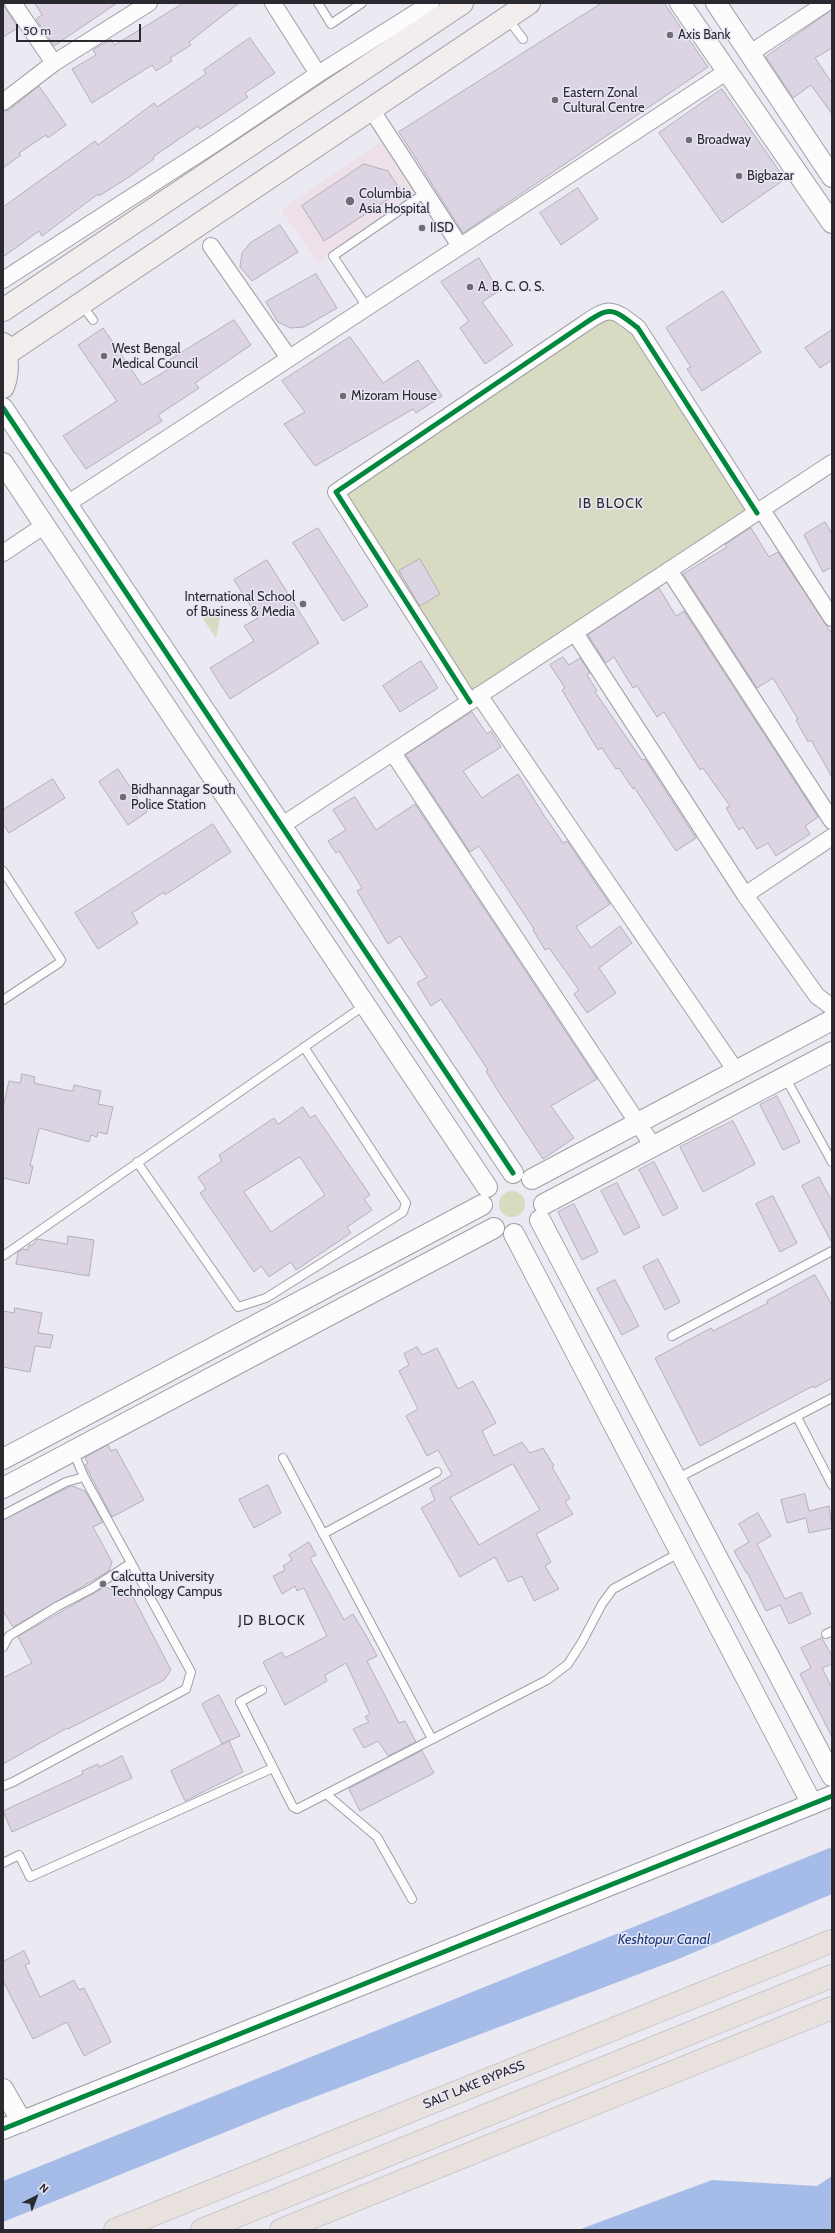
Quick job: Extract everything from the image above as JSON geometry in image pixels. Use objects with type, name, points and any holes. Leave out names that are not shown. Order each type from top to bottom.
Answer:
[{"type":"main road","points":[[3,310],[462,3]]},
{"type":"main road","points":[[3,387],[7,378],[5,349],[87,312],[371,109],[529,3]]},
{"type":"main road","name":"SALT LAKE BYPASS","points":[[115,2230],[832,1941]]},
{"type":"main road","points":[[202,2230],[832,1976]]},
{"type":"main road","points":[[281,2230],[832,2008]]},
{"type":"street","points":[[13,3],[54,64]]},
{"type":"street","points":[[3,102],[54,64],[148,3]]},
{"type":"street","points":[[274,3],[318,74]]},
{"type":"street","points":[[3,280],[318,74],[431,3]]},
{"type":"street","points":[[680,3],[726,72],[832,223]]},
{"type":"street","points":[[716,3],[832,177]]},
{"type":"street","points":[[749,54],[826,3]]},
{"type":"street","points":[[67,504],[726,72]]},
{"type":"street","points":[[371,109],[460,246]]},
{"type":"street","points":[[211,246],[289,358]]},
{"type":"street","points":[[736,1071],[475,698],[336,492],[602,311],[618,312],[638,328],[832,618]]},
{"type":"street","points":[[3,408],[513,1173]]},
{"type":"street","points":[[3,462],[451,1134],[484,1196],[485,1217],[494,1228],[500,1232],[522,1234],[532,1229],[542,1212],[543,1193],[532,1179],[518,1173],[497,1176],[484,1196],[3,1459]]},
{"type":"street","points":[[281,826],[394,753],[832,463]]},
{"type":"street","points":[[3,553],[45,525]]},
{"type":"street","points":[[84,585],[109,569]]},
{"type":"street","points":[[669,570],[832,821]]},
{"type":"street","points":[[575,633],[745,895],[817,996],[832,1006]]},
{"type":"street","points":[[394,753],[653,1146]]},
{"type":"street","points":[[745,895],[832,837]]},
{"type":"street","points":[[306,916],[332,901]]},
{"type":"street","points":[[532,1179],[832,1020]]},
{"type":"street","points":[[542,1212],[653,1146],[832,1052]]},
{"type":"street","points":[[451,1134],[476,1117]]},
{"type":"street","points":[[542,1212],[630,1392],[832,1776]]},
{"type":"street","points":[[3,1488],[494,1228]]},
{"type":"street","points":[[514,1234],[812,1804]]},
{"type":"street","points":[[603,1405],[630,1392]]},
{"type":"street","points":[[715,1617],[742,1604]]},
{"type":"street","points":[[3,2129],[832,1796]]},
{"type":"street","points":[[3,2089],[22,2122]]},
{"type":"lane","points":[[318,3],[331,24],[362,3]]},
{"type":"lane","points":[[507,18],[523,39]]},
{"type":"lane","points":[[367,307],[333,256],[426,193]]},
{"type":"lane","points":[[3,871],[61,960],[59,963],[3,1000]]},
{"type":"lane","points":[[3,1256],[365,1005]]},
{"type":"lane","points":[[137,1162],[238,1307],[266,1298],[403,1212],[406,1203],[304,1047]]},
{"type":"lane","points":[[784,1077],[832,1162]]},
{"type":"lane","points":[[672,1336],[832,1251]]},
{"type":"lane","points":[[676,1479],[832,1398]]},
{"type":"lane","points":[[797,1417],[832,1485]]},
{"type":"lane","points":[[3,1786],[186,1689],[191,1672],[84,1477],[72,1451]]},
{"type":"lane","points":[[283,1458],[432,1739]]},
{"type":"lane","points":[[323,1534],[437,1472]]},
{"type":"lane","points":[[3,1515],[66,1482],[84,1477]]},
{"type":"lane","points":[[262,1690],[240,1702],[295,1809],[547,1680],[568,1664],[582,1642],[604,1600],[613,1589],[681,1552]]},
{"type":"lane","points":[[3,1647],[9,1636],[58,1606],[91,1589],[131,1563]]},
{"type":"lane","points":[[3,1863],[19,1855],[30,1877],[273,1768]]},
{"type":"lane","points":[[326,1794],[377,1837],[412,1899]]},
{"type":"shaded area","name":"Columbia Asia Hospital","points":[[385,139],[419,192],[318,263],[281,210]]},
{"type":"green space","points":[[602,319],[616,319],[635,332],[754,510],[473,692],[344,494]]},
{"type":"green space","points":[[223,604],[216,638],[203,619]]},
{"type":"green space","points":[[512,1191],[521,1195],[525,1204],[521,1213],[512,1217],[503,1213],[499,1204],[503,1195]]},
{"type":"water","name":"Keshtopur Canal","points":[[832,1847],[832,1894],[676,1960],[275,2112],[3,2222],[3,2181]]},
{"type":"water","points":[[832,2176],[832,2230],[578,2230],[712,2180],[817,2186]]},
{"type":"building","points":[[35,3],[117,3],[54,46],[36,19],[42,15]]},
{"type":"building","points":[[184,3],[239,3],[189,42],[191,45],[170,58],[172,61],[156,71],[152,65],[92,103],[72,69],[96,55],[93,50],[111,39],[114,45]]},
{"type":"building","name":"Eastern Zonal Cultural Centre","points":[[602,3],[664,3],[708,67],[463,233],[399,132]]},
{"type":"building","points":[[3,4],[18,28],[3,37]]},
{"type":"building","points":[[832,10],[832,48],[815,58],[832,83],[832,114],[811,85],[793,98],[766,57]]},
{"type":"building","points":[[250,38],[275,73],[245,93],[248,97],[200,129],[198,126],[153,157],[154,159],[129,177],[99,196],[98,194],[42,236],[39,231],[3,257],[3,207],[95,141],[98,145],[154,103],[157,107],[206,74],[204,70]]},
{"type":"building","points":[[39,86],[66,125],[48,138],[46,135],[19,153],[21,155],[3,168],[3,111],[9,110]]},
{"type":"building","points":[[722,89],[785,179],[722,223],[659,133]]},
{"type":"building","points":[[364,164],[388,171],[401,191],[324,241],[302,206]]},
{"type":"building","points":[[578,188],[598,219],[561,245],[540,213]]},
{"type":"building","points":[[280,225],[298,252],[252,281],[240,267],[242,253],[250,243]]},
{"type":"building","points":[[479,258],[499,291],[482,302],[513,345],[485,364],[460,328],[469,321],[441,282]]},
{"type":"building","points":[[316,274],[337,308],[304,327],[290,328],[278,322],[266,302]]},
{"type":"building","points":[[723,291],[761,352],[702,391],[687,369],[691,367],[666,328]]},
{"type":"building","points":[[234,320],[251,345],[195,383],[199,388],[158,415],[162,421],[86,469],[63,436],[117,401],[78,345],[103,328],[142,385],[174,366],[170,360]]},
{"type":"building","points":[[832,330],[832,360],[820,368],[805,348]]},
{"type":"building","name":"Mizoram House","points":[[350,337],[383,383],[418,360],[442,396],[416,413],[413,409],[315,466],[284,424],[305,412],[282,381]]},
{"type":"building","points":[[825,522],[832,534],[832,567],[823,572],[804,535]]},
{"type":"building","points":[[318,528],[368,606],[343,621],[293,543]]},
{"type":"building","points":[[751,528],[769,557],[778,552],[832,634],[832,777],[811,740],[808,742],[796,720],[798,719],[773,678],[757,688],[683,574],[727,547],[725,545]]},
{"type":"building","points":[[420,559],[440,594],[420,606],[399,571]]},
{"type":"building","points":[[267,560],[319,643],[230,699],[210,668],[254,641],[244,626],[258,618],[234,580]]},
{"type":"building","points":[[659,588],[676,616],[684,611],[818,817],[805,826],[810,834],[776,856],[768,843],[757,849],[743,827],[739,830],[726,808],[730,806],[703,768],[700,770],[664,712],[657,717],[637,686],[633,688],[614,657],[606,663],[588,635]]},
{"type":"building","points":[[563,657],[569,665],[580,658],[590,673],[587,675],[597,691],[595,692],[642,760],[645,759],[696,838],[676,851],[634,787],[633,789],[619,768],[616,769],[602,748],[598,750],[562,690],[565,688],[550,665]]},
{"type":"building","points":[[421,661],[438,688],[400,712],[383,686]]},
{"type":"building","points":[[472,712],[487,734],[491,731],[501,747],[463,771],[482,798],[518,774],[563,843],[567,841],[610,904],[576,927],[591,948],[620,926],[632,943],[599,968],[616,993],[587,1013],[574,994],[579,990],[549,948],[545,950],[533,930],[534,929],[479,846],[470,852],[406,755]]},
{"type":"building","name":"Bidhannagar South Police Station","points":[[118,769],[147,812],[128,825],[99,782]]},
{"type":"building","points":[[53,779],[65,798],[9,833],[3,824],[3,810]]},
{"type":"building","points":[[355,797],[376,830],[415,804],[597,1079],[551,1106],[574,1138],[543,1159],[498,1091],[486,1071],[488,1070],[441,999],[431,1006],[417,983],[427,977],[400,936],[388,944],[357,891],[362,888],[339,851],[336,853],[328,841],[346,830],[333,810]]},
{"type":"building","points":[[213,824],[231,852],[165,895],[164,892],[132,913],[138,923],[98,949],[75,913]]},
{"type":"building","points":[[22,1074],[35,1077],[34,1083],[66,1090],[73,1091],[74,1085],[101,1091],[98,1104],[113,1107],[107,1134],[98,1132],[97,1137],[91,1135],[89,1142],[39,1128],[30,1166],[33,1166],[29,1184],[3,1178],[3,1108],[9,1081],[20,1083]]},
{"type":"building","points":[[777,1096],[800,1142],[783,1150],[760,1105]]},
{"type":"building","points":[[303,1107],[310,1118],[315,1115],[370,1195],[364,1199],[372,1210],[347,1227],[351,1233],[296,1270],[291,1262],[269,1277],[261,1266],[254,1272],[200,1193],[206,1189],[198,1177],[222,1161],[219,1155],[274,1118],[278,1124]],"holes":[[[300,1157],[325,1195],[271,1232],[244,1192]]]},
{"type":"building","points":[[733,1121],[755,1164],[703,1192],[680,1147]]},
{"type":"building","points":[[654,1162],[678,1208],[663,1216],[639,1170]]},
{"type":"building","points":[[819,1177],[832,1201],[832,1243],[802,1186]]},
{"type":"building","points":[[617,1183],[640,1227],[624,1235],[601,1191]]},
{"type":"building","points":[[773,1196],[797,1243],[780,1252],[756,1204]]},
{"type":"building","points":[[574,1204],[598,1252],[582,1260],[558,1212]]},
{"type":"building","points":[[68,1236],[94,1240],[89,1276],[16,1264],[18,1252],[23,1249],[28,1250],[29,1245],[33,1245],[37,1239],[67,1244]]},
{"type":"building","points":[[658,1259],[680,1302],[665,1310],[643,1267]]},
{"type":"building","points":[[815,1275],[832,1305],[832,1378],[814,1388],[813,1386],[700,1446],[655,1358],[711,1328],[713,1331],[768,1303],[767,1301]]},
{"type":"building","points":[[615,1280],[639,1326],[622,1335],[597,1289]]},
{"type":"building","points":[[15,1308],[42,1313],[38,1333],[53,1335],[50,1348],[35,1346],[30,1372],[3,1367],[3,1311],[14,1313]]},
{"type":"building","points":[[417,1347],[422,1355],[437,1348],[458,1389],[473,1381],[496,1423],[482,1431],[494,1456],[522,1442],[530,1453],[543,1448],[570,1498],[565,1502],[573,1514],[536,1534],[551,1562],[545,1566],[559,1589],[534,1601],[522,1576],[508,1582],[495,1557],[460,1577],[421,1508],[435,1500],[430,1488],[452,1475],[438,1450],[427,1456],[406,1416],[418,1409],[399,1371],[409,1365],[404,1354]],"holes":[[[513,1464],[540,1510],[479,1545],[450,1498]]]},
{"type":"building","points":[[108,1445],[111,1451],[116,1449],[144,1500],[112,1517],[85,1465],[88,1463],[85,1458]]},
{"type":"building","points":[[268,1485],[281,1513],[254,1528],[239,1500]]},
{"type":"building","points":[[72,1486],[85,1491],[103,1522],[93,1527],[112,1562],[109,1571],[13,1627],[3,1611],[3,1520]]},
{"type":"building","points":[[805,1494],[809,1511],[829,1506],[832,1528],[809,1533],[806,1518],[787,1523],[781,1500]]},
{"type":"building","points":[[758,1513],[771,1536],[757,1544],[785,1599],[801,1592],[811,1614],[789,1624],[780,1605],[766,1611],[747,1572],[734,1551],[749,1542],[739,1524]]},
{"type":"building","points":[[309,1542],[316,1555],[310,1558],[344,1620],[353,1614],[368,1639],[377,1656],[367,1661],[399,1723],[405,1721],[416,1742],[388,1756],[378,1741],[364,1748],[353,1729],[369,1722],[365,1717],[370,1714],[346,1663],[325,1675],[327,1681],[285,1705],[263,1662],[282,1652],[285,1658],[327,1636],[304,1588],[297,1591],[295,1586],[282,1594],[273,1576],[285,1570],[283,1566],[292,1560],[289,1555]]},
{"type":"building","points":[[105,1587],[133,1597],[171,1670],[164,1680],[68,1729],[67,1728],[3,1764],[3,1678],[32,1663],[18,1637]]},
{"type":"building","points":[[822,1638],[832,1656],[832,1664],[822,1668],[832,1688],[832,1737],[800,1674],[811,1668],[801,1648]]},
{"type":"building","points":[[219,1695],[240,1736],[222,1744],[202,1704]]},
{"type":"building","points":[[229,1741],[243,1772],[185,1801],[171,1771]]},
{"type":"building","points":[[422,1751],[434,1773],[360,1811],[349,1789]]},
{"type":"building","points":[[122,1756],[132,1778],[12,1832],[3,1811],[83,1774],[82,1771],[98,1764],[99,1767]]},
{"type":"building","points":[[24,1951],[30,1963],[25,1965],[40,1997],[74,1980],[79,1990],[84,1988],[111,2042],[84,2056],[67,2022],[33,2039],[3,1981],[3,1962]]},
{"type":"cycle path","points":[[470,702],[336,492],[591,319],[605,312],[616,313],[638,328],[757,513]]},
{"type":"cycle path","points":[[3,408],[513,1173]]},
{"type":"cycle path","points":[[3,2129],[832,1796]]},
{"type":"place","name":"Axis Bank","points":[[670,35]]},
{"type":"place","name":"Eastern Zonal Cultural Centre","points":[[555,100]]},
{"type":"place","name":"Broadway","points":[[689,140]]},
{"type":"place","name":"Bigbazar","points":[[739,176]]},
{"type":"place","name":"Columbia Asia Hospital","points":[[350,201]]},
{"type":"place","name":"IISD","points":[[422,228]]},
{"type":"place","name":"A. B. C. O. S.","points":[[470,287]]},
{"type":"place","name":"West Bengal Medical Council","points":[[104,356]]},
{"type":"place","name":"Mizoram House","points":[[343,396]]},
{"type":"place","name":"International School of Business & Media","points":[[303,604]]},
{"type":"place","name":"Bidhannagar South Police Station","points":[[123,797]]},
{"type":"place","name":"Calcutta University Technology Campus","points":[[103,1584]]},
{"type":"district","name":"IB BLOCK","points":[[611,504]]},
{"type":"district","name":"JD BLOCK","points":[[272,1621]]}]
